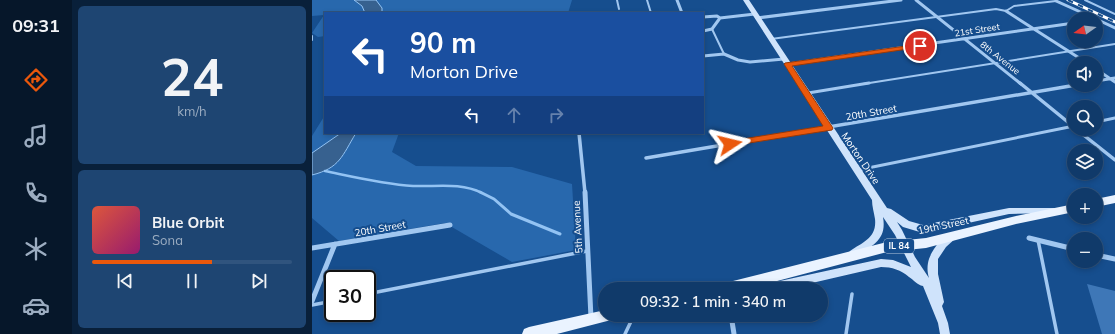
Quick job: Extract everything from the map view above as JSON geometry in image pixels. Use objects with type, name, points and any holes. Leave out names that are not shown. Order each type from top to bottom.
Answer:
[{"type":"main road","points":[[1103,202],[1114,201]]},
{"type":"main road","name":"19th Street","points":[[753,282],[851,255],[887,247],[926,243],[1016,220],[1067,210]]},
{"type":"main road","points":[[529,334],[598,318]]},
{"type":"street","points":[[677,0],[682,12]]},
{"type":"street","name":"Morton Drive","points":[[746,0],[856,170],[899,233],[904,245],[930,289],[943,323],[945,334]]},
{"type":"street","points":[[704,17],[717,16],[720,18],[756,16],[901,0]]},
{"type":"street","name":"8th Avenue","points":[[916,0],[1067,121]]},
{"type":"street","points":[[1055,1],[1080,12]]},
{"type":"street","points":[[1006,11],[1076,56]]},
{"type":"street","points":[[704,31],[712,30],[720,18]]},
{"type":"street","points":[[1103,22],[1115,28]]},
{"type":"street","name":"21st Street","points":[[724,54],[744,62],[786,62],[1067,24]]},
{"type":"street","points":[[704,56],[724,54]]},
{"type":"street","points":[[1103,73],[1113,78],[1115,82]]},
{"type":"street","points":[[1103,80],[1113,78]]},
{"type":"street","name":"20th Street","points":[[646,158],[1067,87]]},
{"type":"street","name":"5th Avenue","points":[[580,134],[591,320]]},
{"type":"street","name":"8th Avenue","points":[[1085,136],[1115,160]]},
{"type":"street","points":[[877,200],[895,218],[906,224],[923,229],[1009,211],[1067,209]]},
{"type":"street","points":[[851,255],[874,240],[880,231],[881,225],[877,200]]},
{"type":"street","name":"20th Street","points":[[312,248],[450,225]]},
{"type":"street","points":[[943,323],[932,270],[932,263],[940,245],[954,236]]},
{"type":"street","points":[[1029,238],[1067,247]]},
{"type":"street","points":[[312,301],[335,244]]},
{"type":"street","points":[[1103,256],[1115,259]]},
{"type":"street","points":[[797,282],[886,262],[911,271],[930,289]]},
{"type":"street","points":[[732,322],[734,334]]},
{"type":"lane","points":[[617,0],[619,9]]},
{"type":"lane","points":[[647,0],[651,12]]},
{"type":"lane","points":[[1085,0],[1115,14]]},
{"type":"lane","points":[[772,39],[996,9],[1006,11],[1014,6],[1055,1]]},
{"type":"lane","points":[[712,30],[724,54]]},
{"type":"lane","points":[[806,93],[1115,44]]},
{"type":"lane","points":[[1103,121],[1115,118]]},
{"type":"lane","points":[[856,170],[1067,128]]},
{"type":"lane","points":[[1038,240],[1057,334]]},
{"type":"lane","points":[[376,292],[587,251]]},
{"type":"lane","points":[[846,334],[852,294]]},
{"type":"lane","points":[[312,305],[324,303]]},
{"type":"lane","points":[[625,334],[631,322]]},
{"type":"shaded area","points":[[312,0],[572,0],[568,12],[324,12],[324,15],[312,16]]},
{"type":"shaded area","points":[[354,0],[376,0],[382,8],[382,12],[365,12],[362,6]]},
{"type":"shaded area","points":[[324,15],[324,36],[318,37],[312,33]]},
{"type":"shaded area","points":[[324,117],[324,134],[399,134],[392,152],[416,166],[512,167],[572,184],[576,250],[512,262],[445,223],[339,241],[312,218],[312,136]]},
{"type":"shaded area","points":[[340,134],[355,134],[335,165],[329,169],[312,175],[312,153]]},
{"type":"building","points":[[1087,284],[1115,291],[1115,334],[1102,334]]},
{"type":"waterway","points":[[325,171],[391,184],[413,186],[457,186],[482,193]]},
{"type":"waterway","points":[[482,193],[494,199],[511,214],[560,234]]},
{"type":"railway","points":[[1068,0],[1115,22]]},
{"type":"route","points":[[730,144],[820,128],[829,128],[788,64],[920,46]]}]
